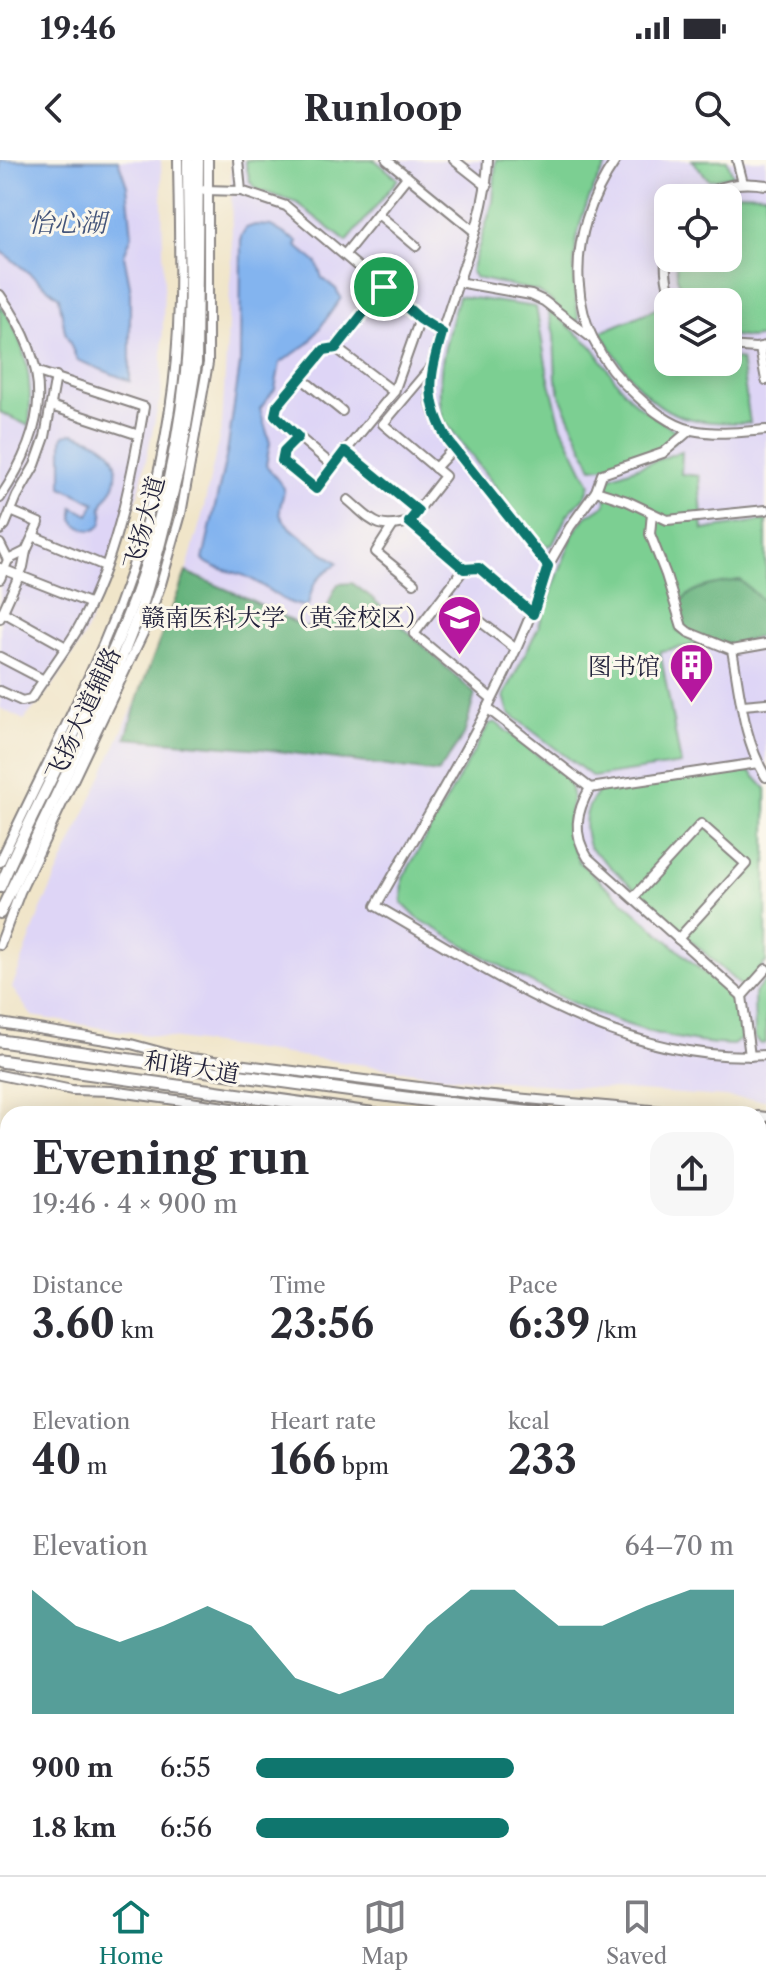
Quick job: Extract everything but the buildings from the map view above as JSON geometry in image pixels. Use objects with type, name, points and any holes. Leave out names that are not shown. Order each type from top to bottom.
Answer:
[{"type":"highway","name":"和谐大道","points":[[0,1041],[251,1079],[468,1106]]},
{"type":"highway","name":"和谐大道","points":[[0,1061],[320,1106]]},
{"type":"main road","name":"飞扬大道","points":[[0,887],[100,680],[133,601],[171,466],[186,371],[188,253],[198,190],[188,160]]},
{"type":"main road","name":"飞扬大道","points":[[0,913],[119,664],[142,606],[159,547],[179,467],[196,364],[198,160]]},
{"type":"street","name":"飞扬大道辅路","points":[[0,862],[104,641],[124,591],[160,462],[178,338],[178,160]]},
{"type":"street","name":"飞扬大道辅路","points":[[0,945],[20,892],[144,631],[181,514],[208,363],[209,301],[198,190],[208,160]]},
{"type":"street","points":[[238,160],[241,191]]},
{"type":"street","points":[[387,160],[474,231]]},
{"type":"street","points":[[454,160],[487,186]]},
{"type":"street","points":[[488,160],[487,186],[433,366],[431,401],[438,423],[454,448],[548,566]]},
{"type":"street","points":[[616,160],[590,205],[577,258],[583,307],[593,339],[622,383],[671,422],[690,430],[727,434],[766,430]]},
{"type":"street","points":[[737,160],[743,183]]},
{"type":"street","points":[[345,254],[407,177]]},
{"type":"street","points":[[729,184],[766,185]]},
{"type":"street","points":[[198,190],[241,191],[286,206],[420,319],[442,333]]},
{"type":"street","points":[[378,214],[416,246]]},
{"type":"street","points":[[179,286],[188,253]]},
{"type":"street","points":[[199,275],[209,301]]},
{"type":"street","points":[[458,282],[531,295],[544,301],[593,339]]},
{"type":"street","points":[[333,466],[275,415],[277,406],[324,350],[336,348],[384,287]]},
{"type":"street","points":[[0,295],[24,334],[38,372],[39,404],[33,436],[0,498]]},
{"type":"street","points":[[298,437],[282,456],[286,465],[316,489],[394,392],[420,319]]},
{"type":"street","points":[[178,338],[186,371]]},
{"type":"street","points":[[742,346],[763,347],[766,380]]},
{"type":"street","points":[[336,348],[394,392]]},
{"type":"street","points":[[348,500],[377,524],[392,527],[409,522],[445,476],[383,424],[433,366]]},
{"type":"street","points":[[0,691],[28,701],[76,631],[105,566],[124,510],[144,407],[38,372]]},
{"type":"street","points":[[0,530],[35,465],[56,376]]},
{"type":"street","points":[[301,378],[342,411]]},
{"type":"street","points":[[51,406],[139,435]]},
{"type":"street","points":[[690,430],[663,453],[602,474],[596,491],[570,527],[548,566],[533,614],[487,708],[376,906],[544,1001],[601,1028],[638,1041],[715,1056],[766,1055]]},
{"type":"street","points":[[435,468],[454,448]]},
{"type":"street","points":[[345,451],[418,511]]},
{"type":"street","points":[[596,491],[627,501],[667,520],[766,510]]},
{"type":"street","points":[[11,511],[39,523],[2,615],[66,647]]},
{"type":"street","points":[[652,513],[650,534],[682,627],[732,650],[766,644]]},
{"type":"street","points":[[159,547],[181,514]]},
{"type":"street","points":[[409,522],[464,569],[479,568],[533,614]]},
{"type":"street","points":[[392,527],[376,552],[414,583]]},
{"type":"street","points":[[33,536],[105,566]]},
{"type":"street","points":[[0,544],[8,560]]},
{"type":"street","points":[[26,551],[8,560],[1,572],[89,603]]},
{"type":"street","points":[[124,591],[145,564]]},
{"type":"street","points":[[464,569],[414,634],[491,698]]},
{"type":"street","points":[[142,606],[144,631]]},
{"type":"street","points":[[472,615],[516,649]]},
{"type":"street","points":[[100,680],[104,641]]},
{"type":"street","points":[[732,650],[758,763],[766,777]]},
{"type":"street","points":[[0,657],[44,680]]},
{"type":"street","points":[[97,708],[122,681]]},
{"type":"street","points":[[743,705],[766,703]]},
{"type":"street","points":[[487,708],[590,788],[758,763]]},
{"type":"street","points":[[590,788],[579,809],[578,840],[588,858],[742,996],[750,1056]]},
{"type":"street","points":[[633,898],[701,824],[746,864],[678,939]]},
{"type":"street","points":[[742,996],[766,969]]},
{"type":"street","points":[[0,1023],[131,1044],[175,1056],[482,1095],[606,1106]]},
{"type":"street","points":[[0,1075],[72,1090],[112,1091],[210,1106]]},
{"type":"shaded area","points":[[0,160],[161,160],[164,285],[161,394],[138,495],[83,638],[55,682],[24,720],[0,708]]},
{"type":"shaded area","name":"赣南医科大学（黄金校区）","points":[[231,160],[766,160],[766,1100],[458,1078],[32,1016],[12,988],[40,912],[139,694],[186,572],[222,424],[232,255]]},
{"type":"green space","points":[[245,160],[375,160],[398,179],[347,242],[297,203],[258,190],[250,182]]},
{"type":"green space","points":[[496,160],[610,160],[589,198],[577,237],[574,277],[579,320],[572,322],[549,299],[536,291],[476,278],[471,271],[493,202]]},
{"type":"green space","points":[[692,160],[727,160],[733,176],[709,180]]},
{"type":"green space","points":[[742,193],[766,194],[766,336],[742,337],[742,288],[681,288],[677,272],[742,272]]},
{"type":"green space","points":[[458,296],[536,307],[561,425],[590,484],[586,495],[567,515],[553,544],[548,546],[536,539],[443,419],[441,373]]},
{"type":"green space","points":[[0,304],[16,332],[26,362],[30,394],[29,426],[0,412]]},
{"type":"green space","points":[[548,309],[592,346],[636,404],[677,432],[675,441],[635,459],[592,468],[561,398]]},
{"type":"green space","points":[[654,309],[654,376],[742,376],[742,367],[750,423],[702,421],[672,413],[636,384],[601,332]]},
{"type":"green space","points":[[682,451],[681,474],[699,476],[703,530],[766,520],[766,610],[763,601],[677,630],[701,644],[660,651],[681,764],[593,777],[509,713],[504,696],[538,628],[574,532],[586,517],[606,504],[605,488],[610,477]]},
{"type":"green space","points":[[186,572],[305,628],[323,615],[338,584],[352,583],[371,597],[475,694],[464,735],[438,773],[263,749],[126,738],[139,694]]},
{"type":"green space","points":[[740,580],[763,601],[766,635],[732,644],[701,644],[677,631],[681,606],[689,594],[710,585]]},
{"type":"green space","points":[[495,722],[564,776],[572,795],[569,835],[579,862],[737,1002],[741,1039],[733,1045],[690,1041],[608,1018],[492,961],[417,918],[402,903],[403,878],[489,724]]},
{"type":"green space","points":[[750,771],[766,789],[766,962],[743,988],[589,847],[585,824],[587,810],[599,790]]},
{"type":"green space","points":[[766,979],[766,1043],[761,1044],[755,1038],[754,994]]},
{"type":"water","name":"怡心湖","points":[[0,160],[118,160],[127,186],[132,235],[124,255],[130,286],[130,381],[77,360],[65,332],[59,297],[0,250]]},
{"type":"water","points":[[271,226],[298,242],[296,246],[317,263],[322,278],[336,289],[341,298],[309,343],[280,363],[275,389],[260,409],[270,443],[266,465],[284,488],[280,510],[283,519],[338,563],[317,580],[308,606],[291,603],[253,580],[203,560],[227,453],[240,365],[241,236],[246,228]]},
{"type":"water","points":[[73,433],[107,448],[117,471],[113,488],[102,506],[102,522],[91,530],[73,520],[73,507],[89,515],[95,503],[62,487],[62,440],[64,435]]},
{"type":"place","name":"赣南医科大学（黄金校区）","points":[[460,656]]},
{"type":"place","name":"图书馆","points":[[691,705]]},
{"type":"route","points":[[384,287],[420,319],[442,333],[433,366],[431,401],[438,423],[449,442],[548,566],[533,614],[479,568],[464,569],[409,522],[418,511],[345,451],[316,489],[282,461],[284,451],[298,437],[275,415],[277,406],[324,350],[336,348],[384,287]]}]
